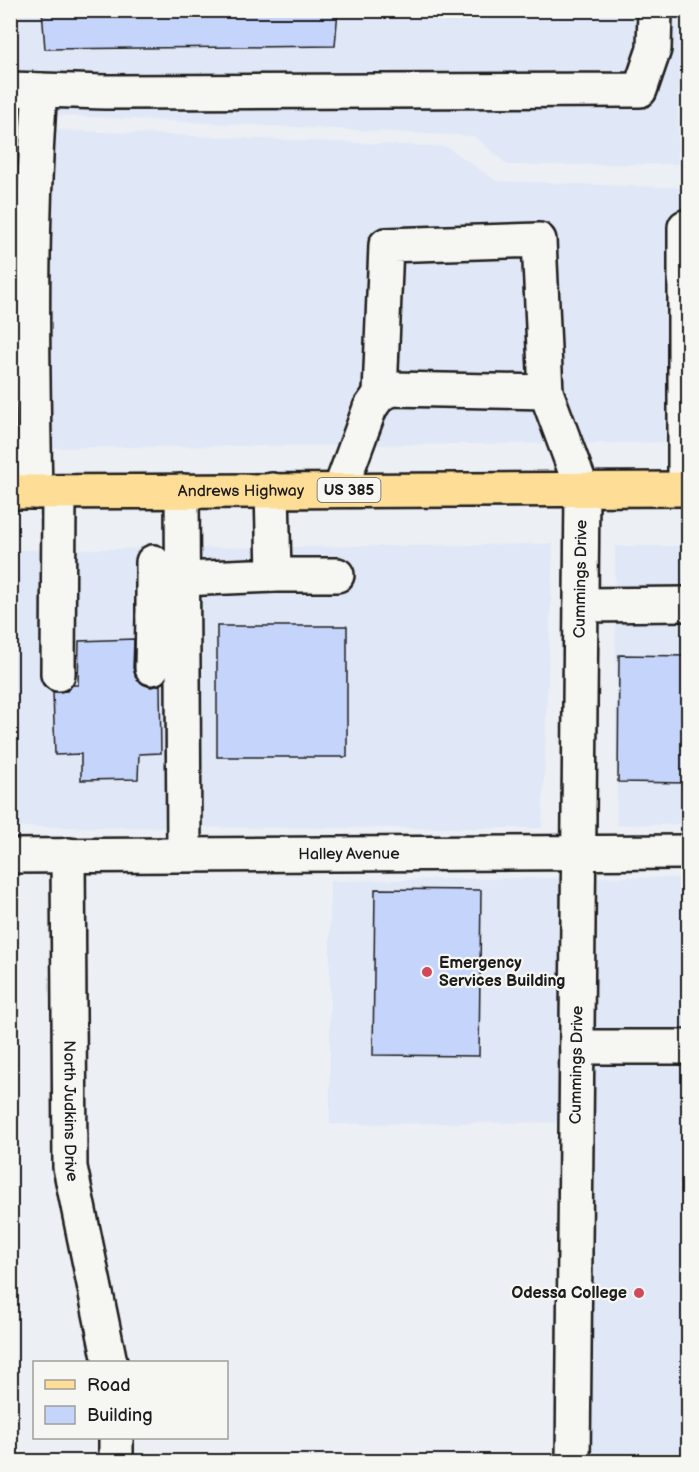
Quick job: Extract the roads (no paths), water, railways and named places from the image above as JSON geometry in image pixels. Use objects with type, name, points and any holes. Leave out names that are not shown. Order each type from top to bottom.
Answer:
[{"type":"main road","name":"Andrews Highway","points":[[35,492],[687,489]]},
{"type":"street","points":[[58,674],[35,492],[22,411],[34,171],[25,90],[105,92],[640,90],[654,49],[655,10]]},
{"type":"street","points":[[687,489],[685,227],[688,227]]},
{"type":"street","points":[[340,490],[370,408],[380,394],[386,245],[539,240],[546,392],[582,489]]},
{"type":"street","points":[[380,394],[393,389],[546,392]]},
{"type":"street","name":"Cummings Drive","points":[[573,1461],[582,489]]},
{"type":"street","points":[[272,490],[274,575]]},
{"type":"street","points":[[152,668],[167,616],[182,579],[182,491]]},
{"type":"street","points":[[153,562],[167,616],[184,854]]},
{"type":"street","points":[[182,579],[337,575]]},
{"type":"street","points":[[581,605],[688,604]]},
{"type":"street","name":"Halley Avenue","points":[[10,856],[688,852]]},
{"type":"street","name":"North Judkins Drive","points":[[68,855],[70,1167],[110,1361]]},
{"type":"street","points":[[577,1047],[688,1047]]},
{"type":"street","points":[[116,1439],[116,1461]]},
{"type":"place","name":"Emergency Services Building","points":[[427,972]]},
{"type":"place","name":"Odessa College","points":[[639,1293]]}]
